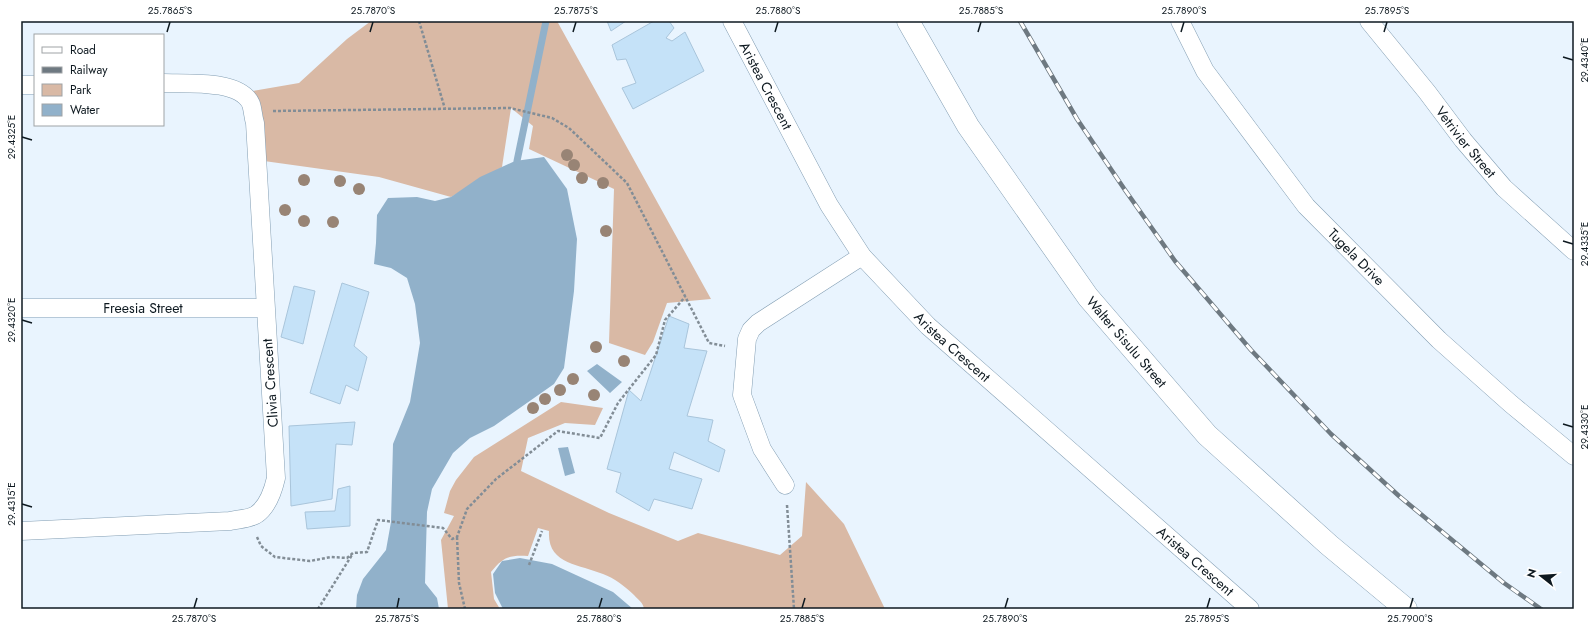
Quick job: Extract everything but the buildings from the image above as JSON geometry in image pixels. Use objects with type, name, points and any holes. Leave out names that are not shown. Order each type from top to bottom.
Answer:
[{"type":"main road","name":"Walter Sisulu Street","points":[[908,21],[968,126],[1088,297],[1207,435],[1329,545],[1406,609]]},
{"type":"street","name":"Aristea Crescent","points":[[732,21],[829,205],[862,256],[928,326],[1250,609]]},
{"type":"street","name":"Tugela Drive","points":[[1180,21],[1205,72],[1306,206],[1439,340],[1511,404],[1574,456]]},
{"type":"street","name":"Vetrivier Street","points":[[1369,21],[1427,92],[1463,140],[1504,188],[1574,251]]},
{"type":"street","name":"Clivia Crescent","points":[[21,531],[230,521],[256,514],[265,506],[272,493],[276,478],[254,123],[251,104],[245,96],[225,87],[213,85],[164,83]]},
{"type":"street","points":[[21,85],[34,85]]},
{"type":"street","points":[[785,485],[762,449],[742,394],[747,339],[751,330],[758,324],[862,256]]},
{"type":"street","name":"Freesia Street","points":[[21,308],[265,308]]},
{"type":"path","points":[[419,21],[445,109]]},
{"type":"path","points":[[252,111],[514,108],[552,118],[569,128],[627,182],[709,343]]},
{"type":"path","points":[[466,609],[459,583],[457,536],[467,509],[496,479],[558,431],[600,438],[618,403],[656,355],[665,320],[685,297]]},
{"type":"path","points":[[785,485],[794,609]]},
{"type":"path","points":[[247,517],[261,546],[275,558],[310,560],[331,557],[347,558],[354,552],[367,552],[378,520],[443,528],[452,538],[457,536]]},
{"type":"path","points":[[529,565],[542,531]]},
{"type":"path","points":[[318,609],[354,552]]},
{"type":"green space","points":[[371,21],[557,21],[711,299],[667,303],[653,342],[645,355],[609,343],[614,189],[529,149],[533,126],[511,108],[502,167],[451,197],[379,177],[264,161],[247,92],[299,83],[347,39]]},
{"type":"green space","points":[[561,402],[603,408],[595,425],[565,423],[528,438],[521,471],[609,513],[678,541],[698,533],[780,555],[802,536],[806,482],[844,524],[885,609],[644,609],[634,595],[616,580],[567,562],[559,557],[553,551],[549,531],[538,528],[528,556],[507,558],[499,563],[491,572],[494,599],[500,609],[448,609],[441,540],[454,516],[444,513],[450,491],[456,480],[474,457]]},
{"type":"water","points":[[544,157],[567,189],[577,239],[574,291],[564,368],[554,384],[494,426],[470,438],[453,453],[432,489],[427,512],[425,583],[437,598],[439,609],[356,609],[357,595],[363,579],[386,550],[391,522],[393,444],[410,402],[420,343],[415,304],[407,278],[391,268],[374,264],[377,215],[388,198],[417,197],[435,201],[451,197],[480,177],[515,161]]},
{"type":"water","points":[[597,364],[622,382],[610,393],[587,371]]},
{"type":"water","points":[[568,447],[575,473],[565,476],[558,448]]},
{"type":"water","points":[[520,558],[552,564],[613,592],[633,609],[503,609],[495,593],[493,574],[502,561]]},
{"type":"waterway","points":[[517,161],[546,21]]},
{"type":"railway","points":[[1020,21],[1077,119],[1125,190],[1175,261],[1251,350],[1331,434],[1399,496],[1504,583],[1541,609]]}]
